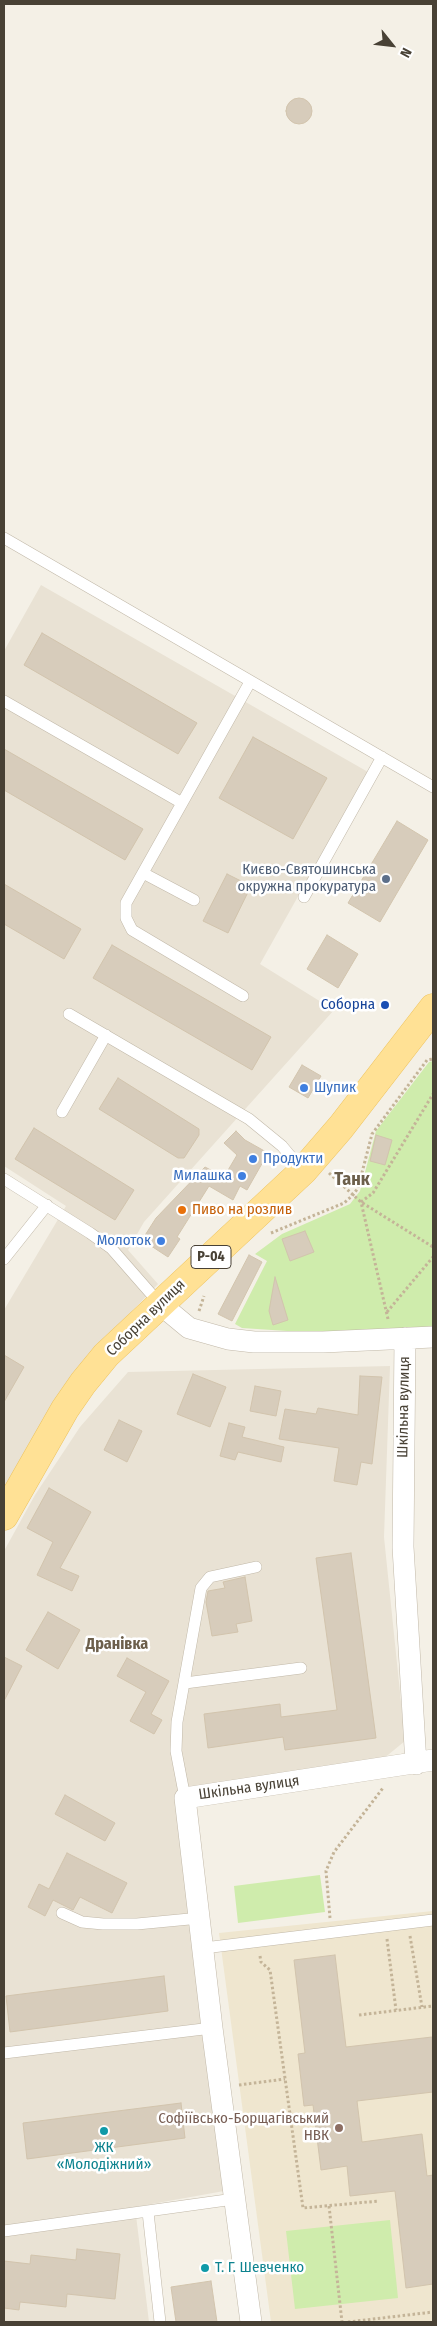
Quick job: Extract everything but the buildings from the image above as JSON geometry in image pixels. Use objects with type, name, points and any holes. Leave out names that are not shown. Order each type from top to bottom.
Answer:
[{"type":"main road","name":"Соборна вулиця","points":[[4,1516],[65,1409],[83,1383],[106,1356],[278,1196],[308,1165],[399,1054],[433,1008]]},
{"type":"street","points":[[160,1304],[190,1328],[228,1339],[254,1342],[433,1337]]},
{"type":"street","name":"Шкільна вулиця","points":[[251,2322],[212,2028],[185,1798],[424,1762],[403,1547],[399,1339]]},
{"type":"lane","points":[[4,538],[433,788]]},
{"type":"lane","points":[[243,996],[132,930],[126,918],[126,903],[250,682]]},
{"type":"lane","points":[[4,701],[182,803]]},
{"type":"lane","points":[[304,896],[382,757]]},
{"type":"lane","points":[[143,873],[194,900]]},
{"type":"lane","points":[[70,1014],[249,1120],[308,1165]]},
{"type":"lane","points":[[62,1112],[106,1035]]},
{"type":"lane","points":[[4,1179],[47,1205],[110,1248],[160,1304]]},
{"type":"lane","points":[[4,1259],[47,1205]]},
{"type":"lane","points":[[185,1798],[176,1751],[177,1722],[201,1588],[210,1577],[256,1566]]},
{"type":"lane","points":[[185,1683],[302,1668]]},
{"type":"lane","points":[[62,1913],[82,1922],[103,1924],[137,1924],[200,1918]]},
{"type":"lane","points":[[204,1948],[433,1920]]},
{"type":"lane","points":[[4,2054],[212,2028]]},
{"type":"lane","points":[[4,2231],[234,2199]]},
{"type":"lane","points":[[148,2212],[157,2321]]},
{"type":"path","points":[[265,1238],[271,1233],[344,1203],[353,1195],[358,1188],[372,1134],[427,1060],[433,1059]]},
{"type":"path","points":[[360,1202],[373,1193],[433,1094]]},
{"type":"path","points":[[308,1165],[353,1195],[360,1202],[433,1247]]},
{"type":"path","points":[[360,1202],[387,1313],[399,1339]]},
{"type":"path","points":[[387,1313],[433,1257]]},
{"type":"path","points":[[190,1328],[208,1290]]},
{"type":"path","points":[[332,1932],[326,1871],[334,1852],[391,1778],[389,1768]]},
{"type":"path","points":[[408,1923],[422,2007]]},
{"type":"path","points":[[385,1926],[396,2010]]},
{"type":"path","points":[[257,1941],[261,1962],[270,1970],[303,2208],[379,2201]]},
{"type":"path","points":[[359,2015],[433,2006]]},
{"type":"path","points":[[221,2087],[285,2079]]},
{"type":"path","points":[[329,2206],[342,2322]]},
{"type":"path","points":[[348,2322],[433,2312]]},
{"type":"shaded area","points":[[41,585],[368,772],[260,964],[334,1010],[144,1222],[128,1250],[158,1284],[97,1348],[4,1492],[4,1310],[66,1206],[4,1166],[4,651]]},
{"type":"shaded area","points":[[390,1366],[384,1537],[405,1741],[383,1759],[178,1791],[224,2191],[135,2207],[149,2322],[4,2322],[4,1551],[35,1495],[80,1427],[128,1372]]},
{"type":"shaded area","name":"Софіївсько-Борщагівський НВК","points":[[433,1911],[433,2322],[271,2322],[219,1933]]},
{"type":"green space","points":[[433,1061],[433,1328],[317,1333],[242,1328],[235,1324],[267,1261],[255,1254],[282,1234],[350,1204],[360,1191],[376,1131],[429,1062]]},
{"type":"green space","points":[[320,1875],[325,1912],[238,1923],[234,1886]]},
{"type":"green space","points":[[390,2220],[398,2298],[295,2309],[286,2231]]},
{"type":"place","name":"Києво-Святошинська окружна прокуратура","points":[[386,879]]},
{"type":"place","name":"Соборна","points":[[385,1005]]},
{"type":"place","name":"Шупик","points":[[304,1088]]},
{"type":"place","name":"Продукти","points":[[253,1159]]},
{"type":"place","name":"Милашка","points":[[242,1176]]},
{"type":"place","name":"Пиво на розлив","points":[[182,1210]]},
{"type":"place","name":"Молоток","points":[[161,1241]]},
{"type":"place","name":"Софіївсько-Борщагівський НВК","points":[[339,2128]]},
{"type":"place","name":"ЖК «Молодіжний»","points":[[104,2131]]},
{"type":"place","name":"Т. Г. Шевченко","points":[[205,2268]]},
{"type":"district","name":"Танк","points":[[352,1180]]},
{"type":"district","name":"Дранівка","points":[[117,1645]]}]
